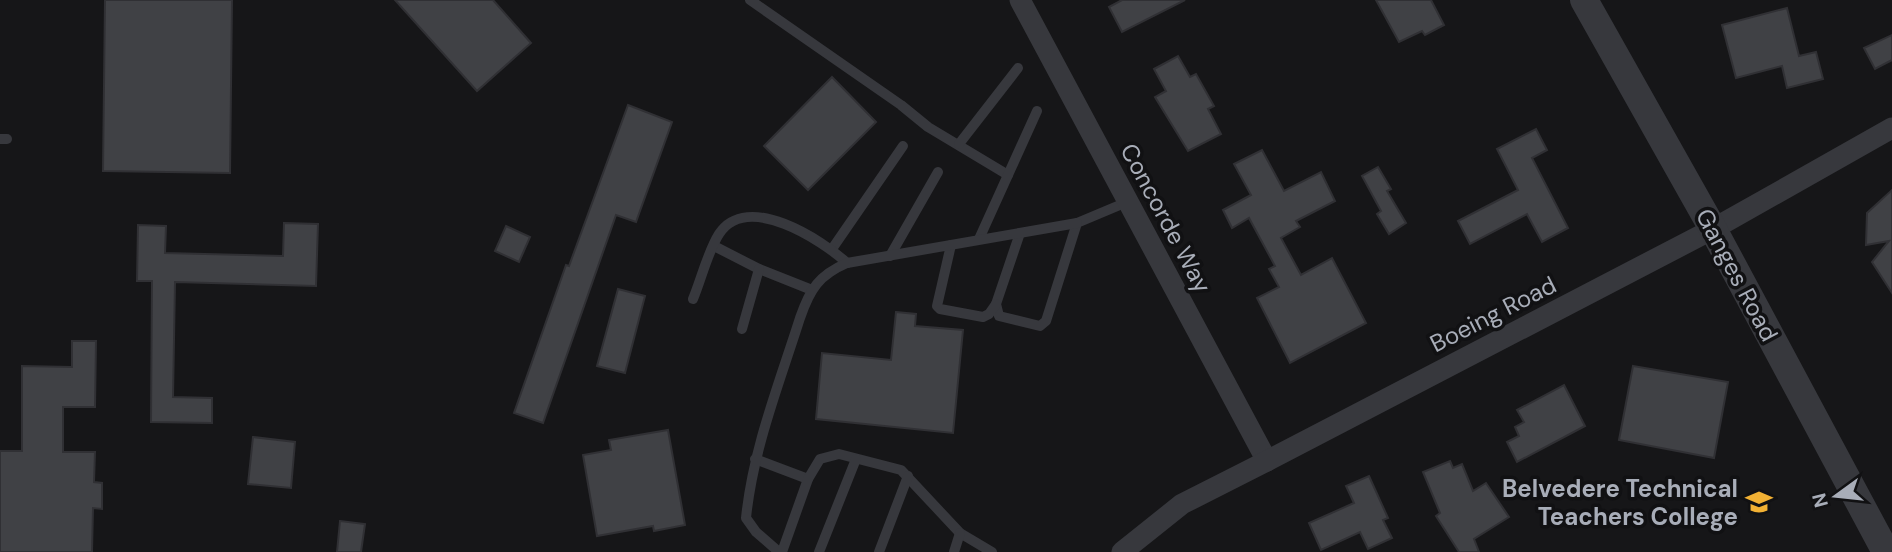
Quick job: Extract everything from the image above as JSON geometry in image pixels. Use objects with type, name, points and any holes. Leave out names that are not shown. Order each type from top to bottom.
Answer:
[{"type":"street","name":"Concorde Way","points":[[1020,0],[1267,461]]},
{"type":"street","name":"Ganges Road","points":[[1584,0],[1713,229],[1886,552]]},
{"type":"street","name":"Boeing Road","points":[[1122,552],[1182,504],[1713,229],[1892,128]]},
{"type":"lane","points":[[750,0],[901,105],[928,127],[1008,175]]},
{"type":"lane","points":[[959,144],[1018,68]]},
{"type":"lane","points":[[979,239],[1037,111]]},
{"type":"lane","points":[[832,249],[903,146]]},
{"type":"lane","points":[[890,256],[938,172]]},
{"type":"lane","points":[[992,552],[960,533],[901,470],[839,454],[820,458],[808,479],[781,552],[756,532],[746,518],[755,459],[800,318],[812,290],[829,271],[848,263],[1077,223],[1127,202]]},
{"type":"lane","points":[[693,299],[720,232],[736,220],[753,217],[790,226],[832,249],[848,263]]},
{"type":"lane","points":[[996,304],[999,316],[1040,326],[1043,324],[1077,223]]},
{"type":"lane","points":[[951,245],[937,306],[940,309],[983,317],[989,314],[996,304],[1020,233]]},
{"type":"lane","points":[[714,246],[759,269],[812,290]]},
{"type":"lane","points":[[742,329],[759,269]]},
{"type":"lane","points":[[755,459],[808,479]]},
{"type":"lane","points":[[819,552],[856,459]]},
{"type":"lane","points":[[879,552],[908,476]]},
{"type":"lane","points":[[954,552],[960,533]]},
{"type":"building","points":[[105,0],[232,0],[230,173],[103,171]]},
{"type":"building","points":[[395,0],[493,0],[531,43],[477,91]]},
{"type":"building","points":[[1122,0],[1185,0],[1122,32],[1109,7]]},
{"type":"building","points":[[1376,0],[1431,0],[1444,25],[1425,35],[1422,31],[1399,42]]},
{"type":"building","points":[[1787,8],[1799,56],[1816,52],[1823,79],[1787,88],[1782,66],[1736,78],[1722,25]]},
{"type":"building","points":[[1892,35],[1892,60],[1875,69],[1864,48]]},
{"type":"building","points":[[1178,56],[1190,77],[1196,74],[1214,106],[1208,109],[1221,134],[1188,151],[1155,97],[1166,91],[1154,69]]},
{"type":"building","points":[[832,77],[876,122],[808,190],[764,146]]},
{"type":"building","points":[[628,105],[672,122],[636,222],[616,215],[543,423],[514,413],[566,265],[569,266]]},
{"type":"building","points":[[1536,129],[1547,150],[1532,158],[1568,228],[1542,242],[1527,214],[1470,244],[1458,221],[1518,190],[1497,149]]},
{"type":"building","points":[[1262,150],[1284,191],[1321,172],[1335,201],[1296,221],[1300,227],[1281,238],[1301,275],[1332,258],[1366,323],[1290,363],[1257,298],[1279,287],[1269,269],[1275,266],[1249,218],[1232,228],[1223,210],[1251,195],[1234,164]]},
{"type":"building","points":[[1378,167],[1391,189],[1387,191],[1406,223],[1389,234],[1377,214],[1381,211],[1362,176]]},
{"type":"building","points":[[1892,190],[1892,293],[1872,262],[1889,241],[1866,245],[1867,213]]},
{"type":"building","points":[[284,223],[318,224],[316,286],[175,282],[173,397],[212,398],[212,423],[151,422],[152,281],[137,281],[138,225],[166,226],[165,253],[283,256]]},
{"type":"building","points":[[506,226],[530,237],[519,262],[495,251]]},
{"type":"building","points":[[618,289],[645,296],[625,373],[597,366]]},
{"type":"building","points":[[896,312],[916,314],[915,326],[963,330],[953,433],[816,419],[822,353],[891,360]]},
{"type":"building","points":[[72,341],[96,341],[95,407],[63,407],[63,452],[95,452],[94,482],[102,483],[102,509],[93,508],[92,552],[0,552],[0,451],[22,451],[22,366],[72,367]]},
{"type":"building","points":[[1633,366],[1728,382],[1714,458],[1619,440]]},
{"type":"building","points":[[1564,385],[1585,426],[1517,462],[1507,442],[1519,436],[1515,427],[1524,422],[1517,410]]},
{"type":"building","points":[[668,430],[685,525],[654,531],[653,526],[597,536],[583,455],[611,450],[609,440]]},
{"type":"building","points":[[253,437],[295,442],[291,488],[248,484]]},
{"type":"building","points":[[1450,461],[1453,468],[1462,464],[1473,491],[1486,483],[1509,517],[1474,539],[1479,552],[1459,552],[1436,516],[1440,513],[1423,472]]},
{"type":"building","points":[[1369,476],[1388,518],[1383,520],[1392,538],[1368,549],[1360,532],[1321,550],[1309,523],[1354,503],[1346,486]]},
{"type":"building","points":[[340,521],[365,524],[361,552],[337,552]]},
{"type":"place","name":"Belvedere Technical Teachers College","points":[[1759,502]]}]
